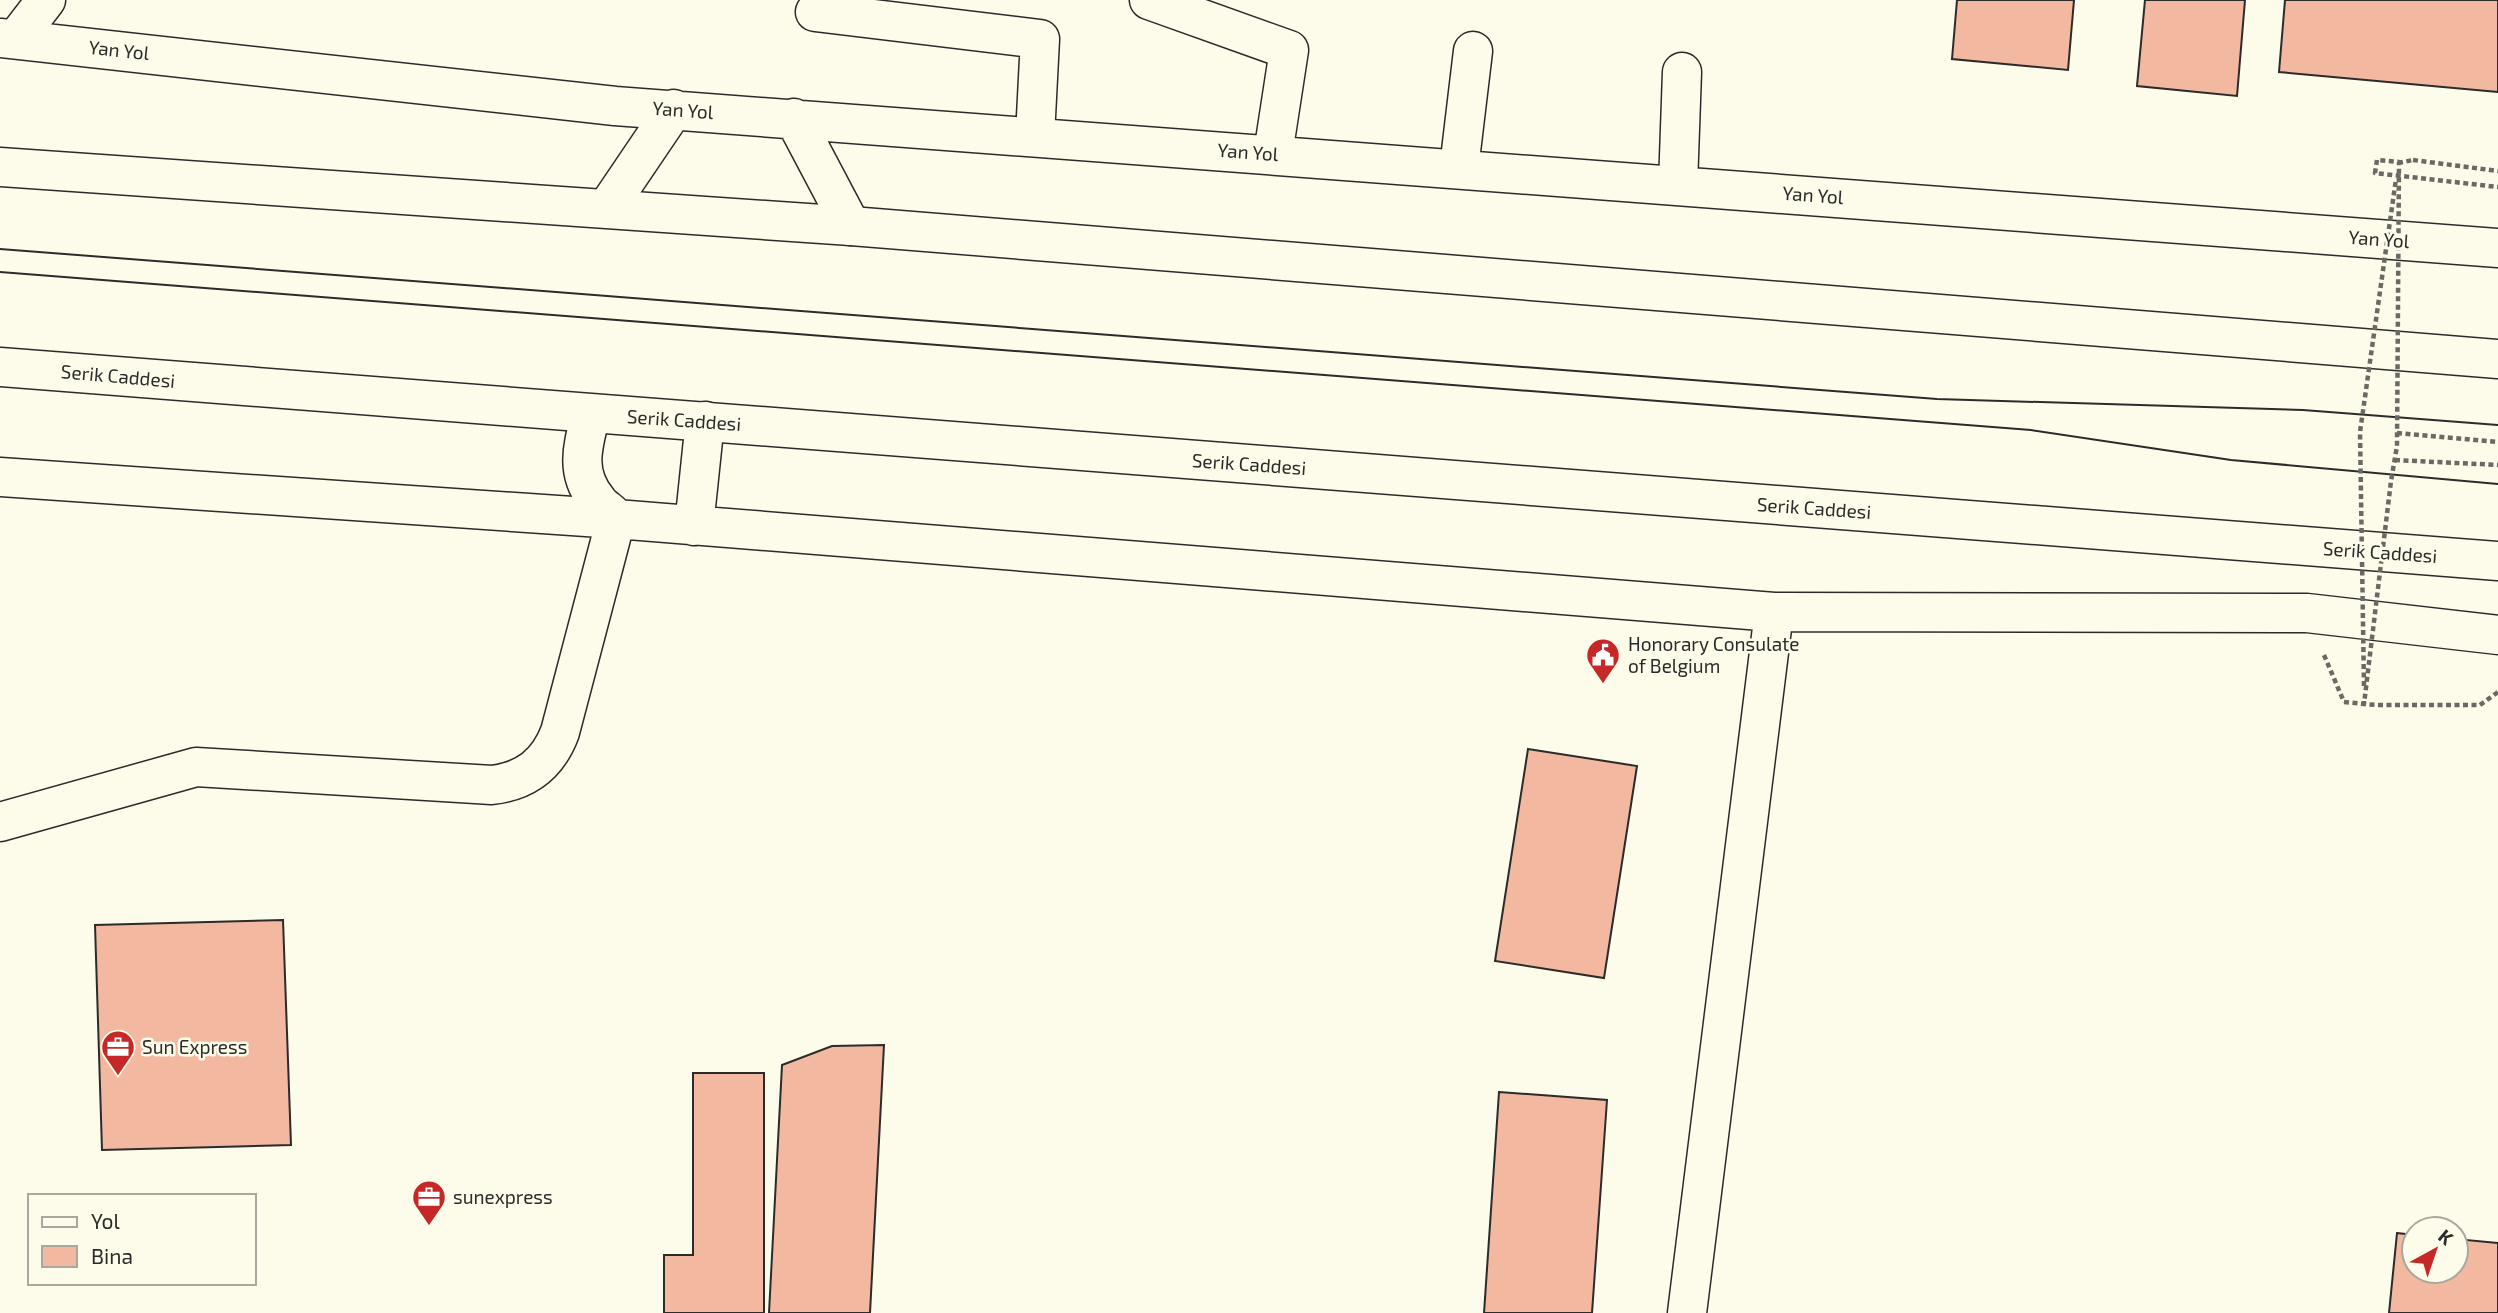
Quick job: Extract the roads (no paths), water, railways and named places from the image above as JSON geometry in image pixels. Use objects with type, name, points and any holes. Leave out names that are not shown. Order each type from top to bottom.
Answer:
[{"type":"main road","points":[[8,39],[23,0]]},
{"type":"main road","points":[[8,39],[47,0]]},
{"type":"main road","points":[[1149,0],[1289,50],[1273,154]]},
{"type":"main road","points":[[815,12],[1040,39],[1035,136]]},
{"type":"main road","name":"Yan Yol","points":[[8,39],[615,106],[2498,248]]},
{"type":"main road","points":[[1459,168],[1473,51]]},
{"type":"main road","points":[[1678,185],[1682,72]]},
{"type":"main road","points":[[607,208],[674,110]]},
{"type":"main road","points":[[794,118],[851,226]]},
{"type":"main road","points":[[0,167],[851,226],[2498,359]]},
{"type":"main road","name":"Serik Caddesi","points":[[0,367],[2498,561]]},
{"type":"main road","points":[[0,822],[196,767],[492,785],[522,778],[535,770],[555,746],[576,678],[617,517],[601,506],[591,493],[583,475],[581,454],[591,414]]},
{"type":"main road","points":[[694,526],[705,421]]},
{"type":"main road","points":[[0,477],[616,519],[1774,612],[2307,613],[2498,635]]},
{"type":"main road","points":[[1687,1313],[1774,612]]},
{"type":"tram line","points":[[0,249],[1937,399],[2303,410],[2498,425]]},
{"type":"tram line","points":[[0,272],[2031,430],[2231,460],[2498,484]]},
{"type":"place","name":"Honorary Consulate of Belgium","points":[[1603,685]]},
{"type":"place","name":"Sun Express","points":[[118,1077]]},
{"type":"place","name":"sunexpress","points":[[429,1227]]}]
